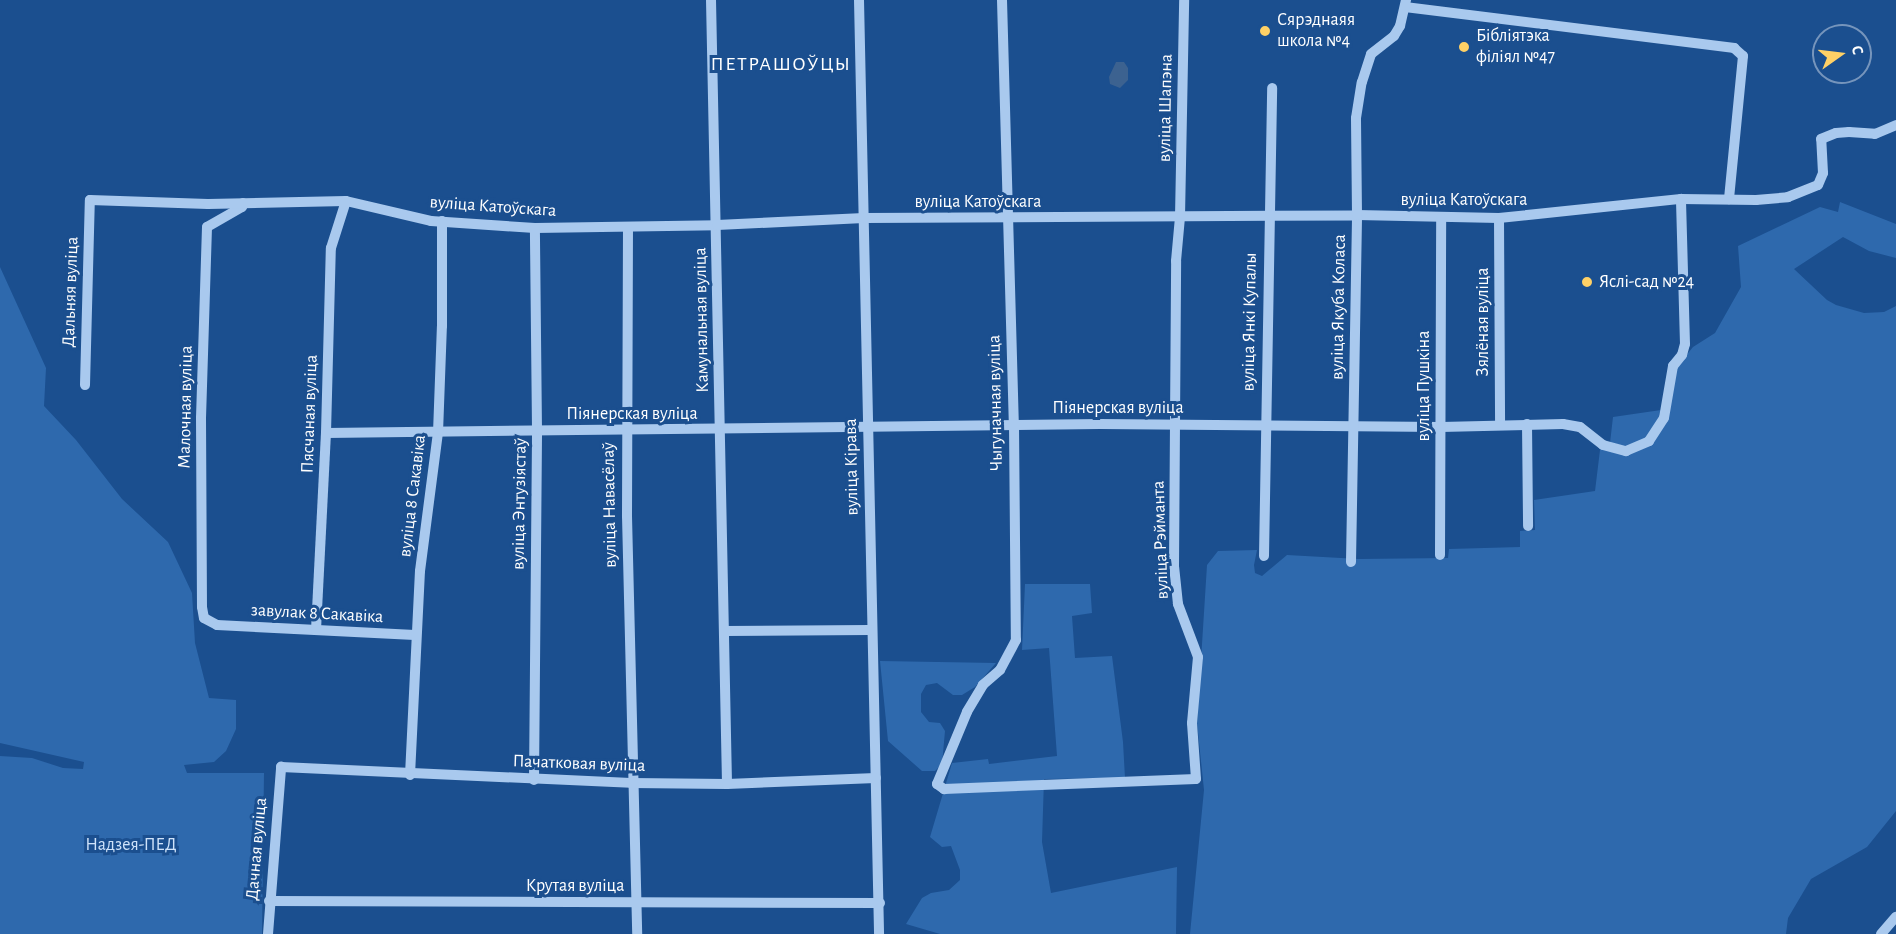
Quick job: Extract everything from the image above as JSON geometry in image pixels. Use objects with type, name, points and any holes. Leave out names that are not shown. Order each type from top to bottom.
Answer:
[{"type":"street","name":"Камунальная вуліца","points":[[711,0],[727,784]]},
{"type":"street","name":"вуліца Кірава","points":[[859,0],[870,630],[880,903],[879,934]]},
{"type":"street","name":"Чыгуначная вуліца","points":[[937,784],[967,712],[982,685],[1000,670],[1016,640],[1014,425],[1002,0]]},
{"type":"street","name":"вуліца Шапэна","points":[[1180,217],[1184,0]]},
{"type":"street","name":"вуліца Якуба Коласа","points":[[1351,562],[1358,215],[1356,118],[1362,82],[1371,54],[1394,36],[1400,26],[1406,4]]},
{"type":"street","points":[[1406,4],[1734,48],[1743,56],[1729,199]]},
{"type":"street","name":"вуліца Янкі Купалы","points":[[1264,556],[1264,424],[1272,88]]},
{"type":"street","name":"вуліца Катоўскага","points":[[90,200],[243,203],[346,201],[442,221],[535,228],[717,225],[864,218],[1008,219],[1358,215],[1499,218],[1681,199],[1756,200],[1788,197],[1818,185],[1822,173],[1821,139],[1849,132],[1875,134],[1896,125]]},
{"type":"street","name":"Піянерская вуліца","points":[[326,433],[720,430],[868,426],[1353,424],[1441,427],[1527,424],[1580,427],[1603,445],[1626,451],[1650,441],[1664,418],[1673,366],[1682,355],[1685,344],[1681,199]]},
{"type":"street","name":"Дальняя вуліца","points":[[85,385],[90,200]]},
{"type":"street","name":"Пясчаная вуліца","points":[[316,630],[326,433],[331,248],[346,201]]},
{"type":"street","name":"Малочная вуліца","points":[[217,625],[204,618],[202,607],[201,418],[207,227],[242,207],[243,203]]},
{"type":"street","name":"вуліца Рэйманта","points":[[937,784],[944,789],[1196,779],[1192,723],[1198,657],[1178,604],[1174,567],[1176,261],[1180,217]]},
{"type":"street","name":"вуліца Пушкіна","points":[[1440,555],[1441,218]]},
{"type":"street","name":"Зялёная вуліца","points":[[1499,218],[1500,425]]},
{"type":"street","name":"вуліца 8 Сакавіка","points":[[410,775],[415,635],[420,571],[438,433],[442,326],[442,221]]},
{"type":"street","name":"вуліца Навасёлаў","points":[[628,227],[626,431],[631,783],[637,934]]},
{"type":"street","name":"вуліца Энтузіястаў","points":[[534,780],[537,430],[535,228]]},
{"type":"street","points":[[1527,424],[1528,526]]},
{"type":"street","name":"завулак 8 Сакавіка","points":[[217,625],[415,635]]},
{"type":"street","points":[[724,631],[870,630]]},
{"type":"street","name":"Пачатковая вуліца","points":[[281,767],[410,775],[631,783],[727,784],[876,778]]},
{"type":"street","name":"Дачная вуліца","points":[[268,934],[281,767]]},
{"type":"street","name":"Крутая вуліца","points":[[269,901],[880,903]]},
{"type":"street","points":[[1881,934],[1896,917]]},
{"type":"green space","points":[[1840,202],[1896,224],[1896,258],[1869,251],[1843,237],[1794,269],[1827,300],[1836,305],[1864,313],[1884,312],[1896,306],[1896,811],[1867,847],[1811,879],[1788,918],[1786,934],[1190,934],[1204,790],[1197,723],[1207,565],[1218,551],[1257,550],[1255,573],[1262,576],[1287,555],[1359,559],[1448,558],[1449,549],[1520,547],[1520,531],[1535,530],[1534,500],[1595,491],[1600,450],[1610,443],[1613,417],[1661,410],[1675,369],[1693,347],[1715,333],[1741,287],[1738,246],[1820,207],[1838,212]]},
{"type":"green space","name":"Надзея-ПЕД","points":[[0,267],[46,368],[44,406],[76,440],[122,499],[168,542],[192,593],[195,643],[209,698],[236,700],[236,729],[226,751],[214,762],[184,765],[187,773],[264,773],[262,934],[0,934],[0,756],[32,758],[63,768],[83,769],[84,762],[0,743]]},
{"type":"green space","points":[[1025,584],[1090,584],[1092,613],[1072,616],[1075,658],[1112,656],[1123,742],[1125,778],[1044,779],[1042,842],[1051,893],[1177,867],[1176,934],[940,934],[906,924],[922,898],[931,893],[949,890],[960,880],[960,870],[951,846],[942,847],[930,837],[952,763],[988,759],[989,764],[1057,756],[1049,648],[1022,650]]},
{"type":"green space","points":[[880,661],[996,663],[975,687],[962,695],[953,695],[937,683],[926,685],[921,694],[921,712],[929,722],[940,723],[945,731],[942,764],[935,771],[922,771],[888,741]]},
{"type":"shaded area","points":[[1116,62],[1124,62],[1128,68],[1128,80],[1120,88],[1110,84],[1109,77]]},
{"type":"place","name":"Сярэднаяя школа №4","points":[[1265,31]]},
{"type":"place","name":"Бібліятэка філіял №47","points":[[1464,47]]},
{"type":"place","name":"Яслі-сад №24","points":[[1587,282]]},
{"type":"district","name":"ПЕТРАШОЎЦЫ","points":[[781,64]]}]
